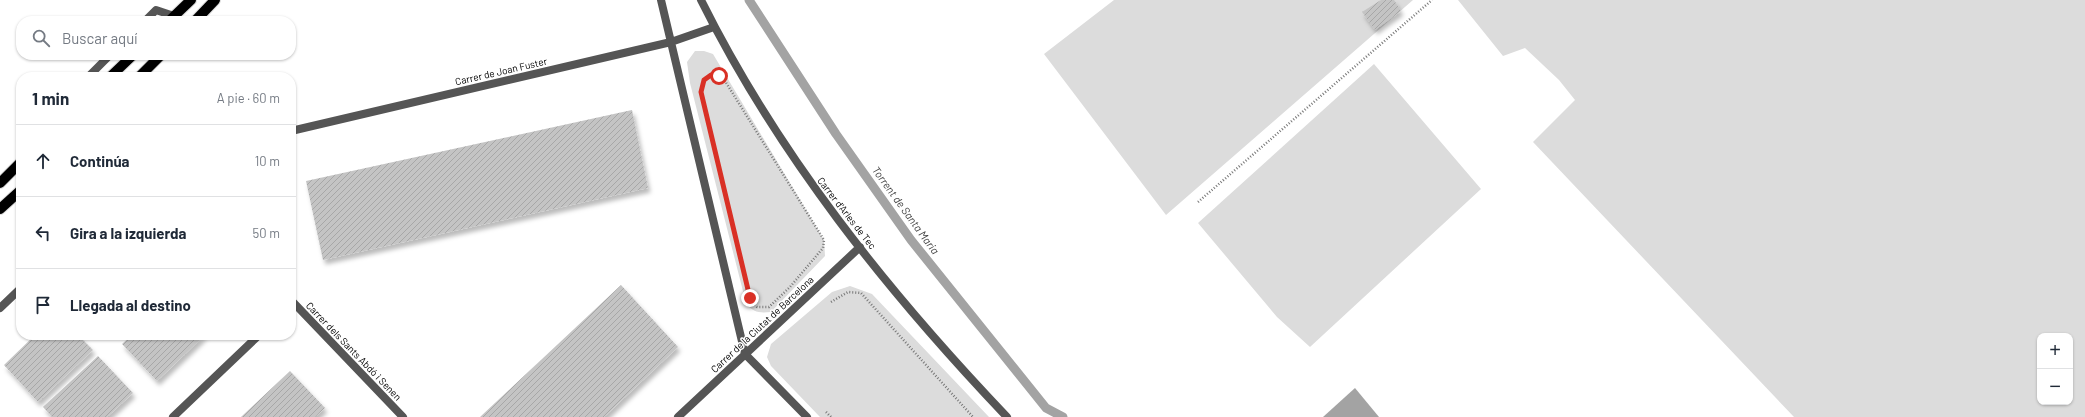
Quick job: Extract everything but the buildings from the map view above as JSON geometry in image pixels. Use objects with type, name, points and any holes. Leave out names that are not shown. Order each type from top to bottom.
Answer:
[{"type":"main road","points":[[173,16],[191,0]]},
{"type":"main road","points":[[200,16],[215,0]]},
{"type":"main road","points":[[115,72],[128,60]]},
{"type":"main road","points":[[144,72],[156,60]]},
{"type":"main road","points":[[0,183],[16,167]]},
{"type":"main road","points":[[0,209],[16,195]]},
{"type":"street","points":[[661,0],[745,354],[807,417]]},
{"type":"street","name":"Carrer d'Arles de Tec","points":[[701,0],[722,43],[795,161],[860,247],[951,358],[1007,417]]},
{"type":"street","points":[[150,16],[156,10],[167,16]]},
{"type":"street","name":"Carrer de Joan Fuster","points":[[296,129],[671,42],[714,27]]},
{"type":"street","points":[[93,72],[105,60]]},
{"type":"street","name":"Carrer de la Ciutat de Barcelona","points":[[678,417],[860,247]]},
{"type":"street","points":[[0,308],[16,293]]},
{"type":"street","name":"Carrer dels Sants Abdó i Senen","points":[[296,306],[403,417]]},
{"type":"street","points":[[173,417],[254,340]]},
{"type":"path","points":[[1198,202],[1432,0]]},
{"type":"path","points":[[715,75],[725,81],[822,233],[824,240],[823,248],[790,287],[769,307],[761,308],[754,305],[750,298],[701,92],[702,84],[707,77],[715,75]]},
{"type":"path","points":[[824,306],[848,292],[861,293],[973,417]]},
{"type":"path","points":[[821,406],[831,417]]},
{"type":"shaded area","points":[[1114,0],[1413,0],[1166,215],[1044,54]]},
{"type":"shaded area","points":[[1458,0],[2085,0],[2085,417],[1794,417],[1533,142],[1575,100],[1559,80],[1525,48],[1503,56]]},
{"type":"shaded area","points":[[695,51],[704,51],[713,54],[824,240],[825,256],[771,312],[754,311],[746,303],[690,83],[687,62]]},
{"type":"shaded area","points":[[1374,64],[1481,189],[1310,347],[1277,317],[1198,223]]},
{"type":"shaded area","points":[[850,286],[872,294],[989,417],[820,417],[771,366],[767,357],[771,344],[832,292]]},
{"type":"shaded area","points":[[1355,388],[1379,417],[1323,417]]},
{"type":"waterway","name":"Torrent de Santa Maria","points":[[749,0],[836,134],[911,240],[1046,408],[1063,417]]},
{"type":"route","points":[[719,76],[711,75],[707,77],[702,84],[701,92],[750,298]]}]
